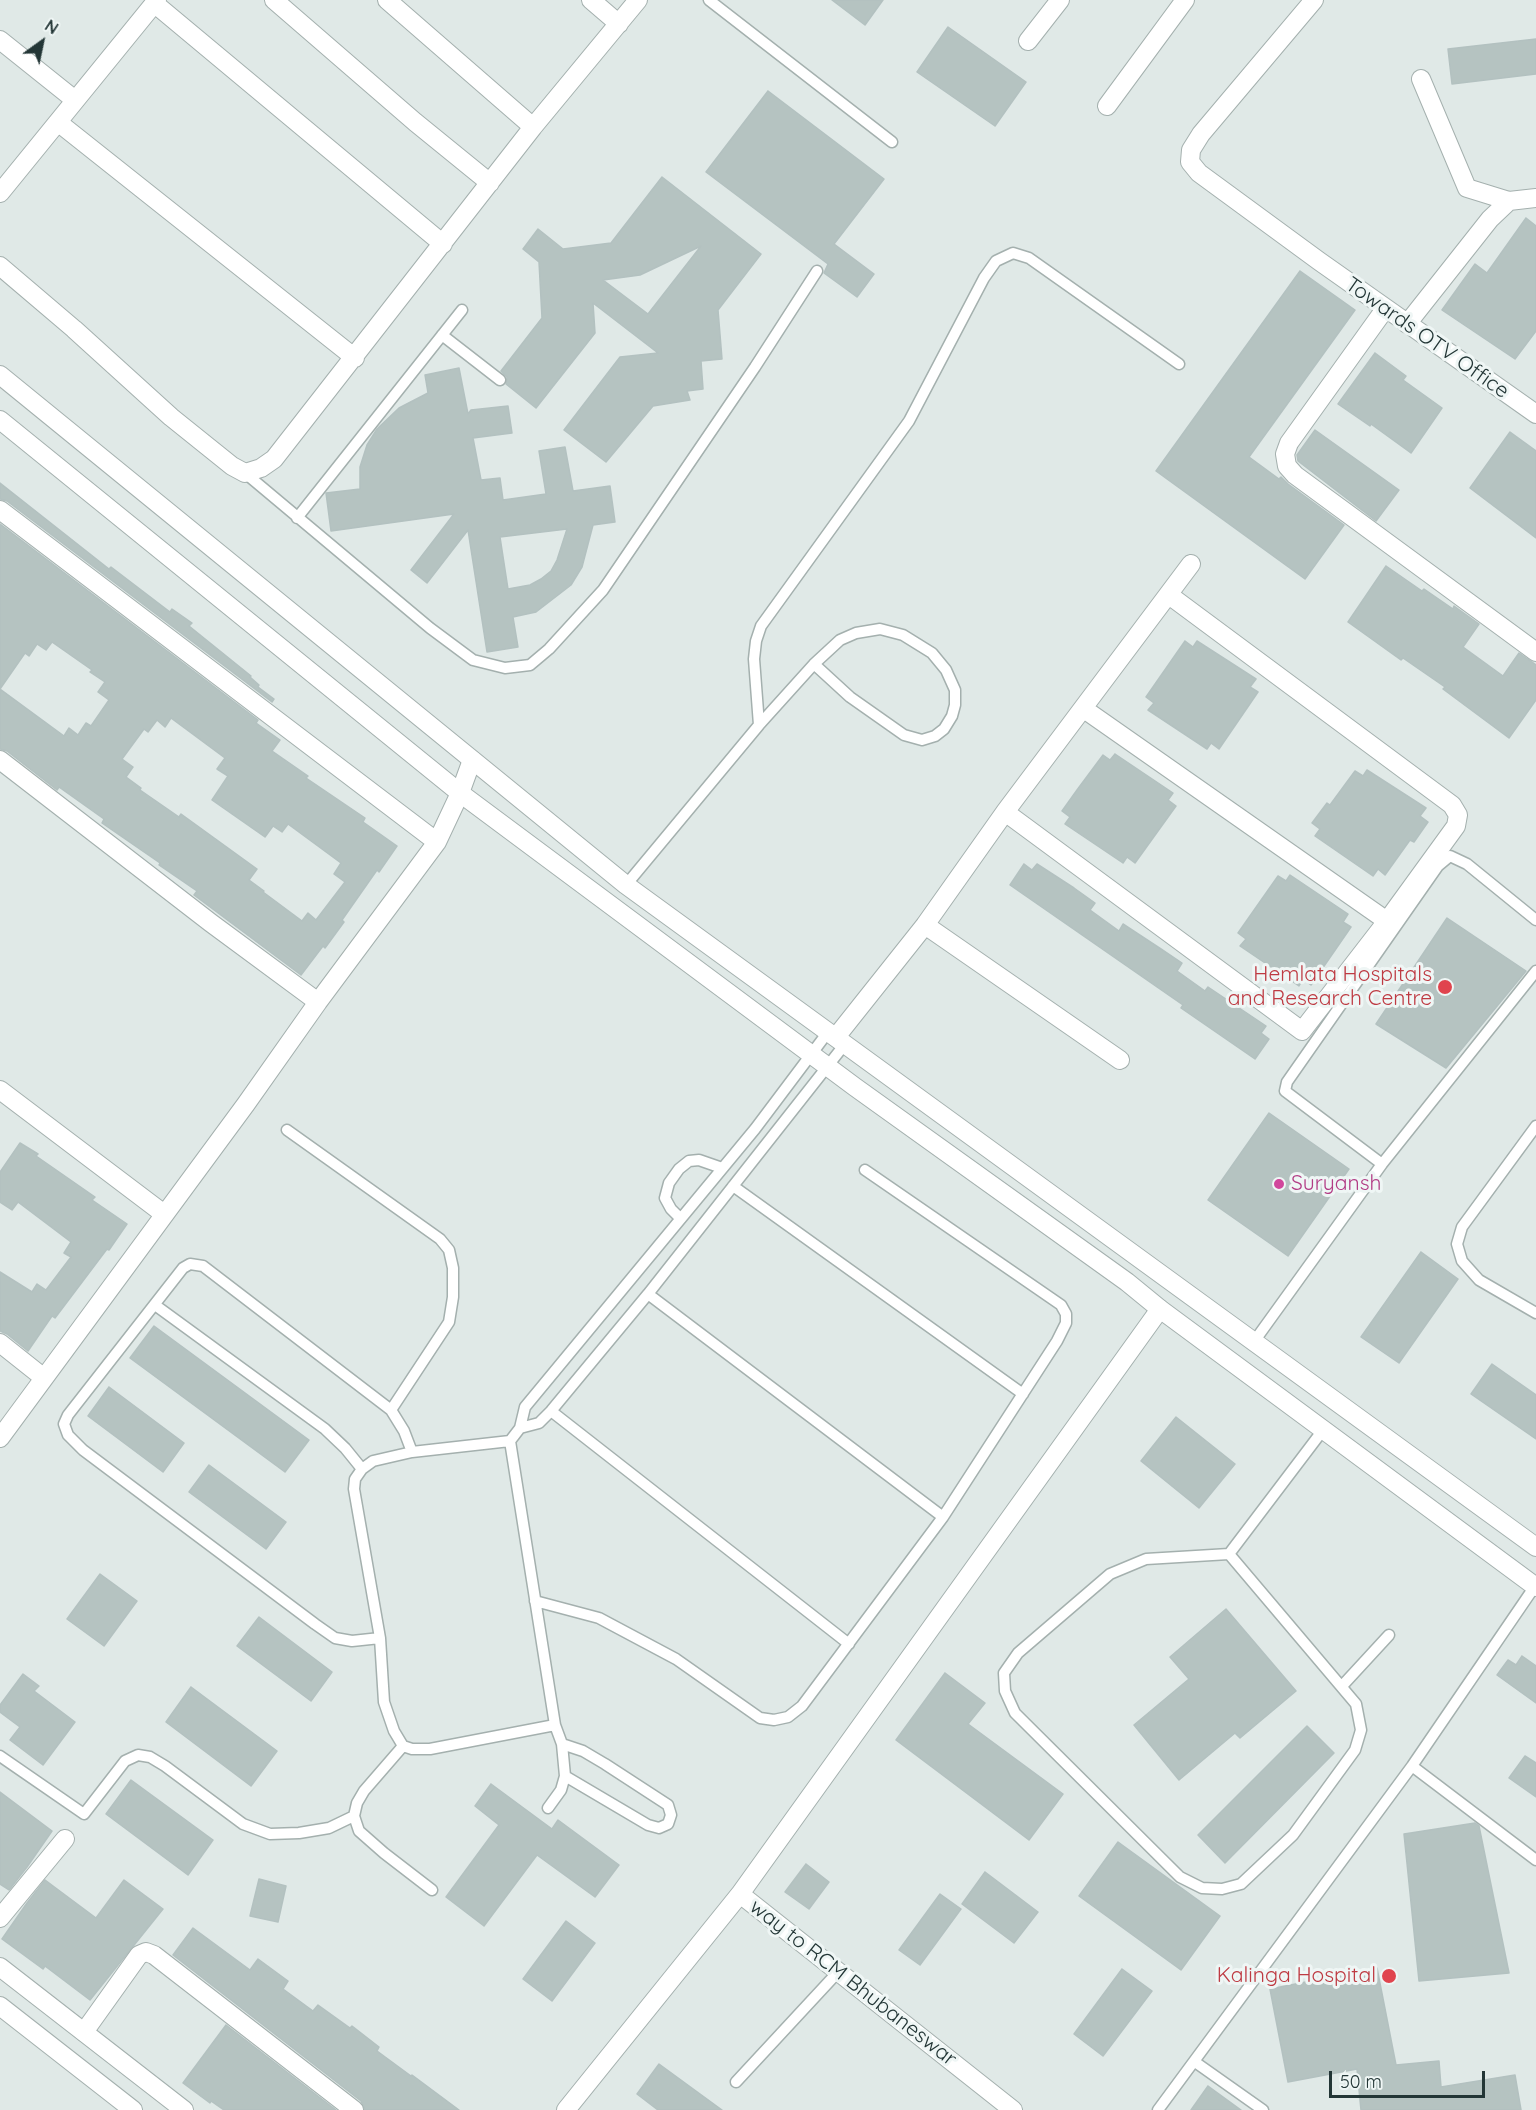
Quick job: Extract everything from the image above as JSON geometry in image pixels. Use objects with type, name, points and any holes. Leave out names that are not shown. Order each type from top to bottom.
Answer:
[{"type":"street","points":[[274,0],[415,122],[490,183]]},
{"type":"street","points":[[387,0],[533,127]]},
{"type":"street","points":[[591,0],[619,24]]},
{"type":"street","points":[[0,266],[171,417],[232,466],[245,473],[261,468],[274,459],[533,127],[638,0]]},
{"type":"street","points":[[1028,41],[1060,0]]},
{"type":"street","points":[[1107,106],[1185,0]]},
{"type":"street","name":"Towards OTV Office","points":[[1314,0],[1201,134],[1191,150],[1190,162],[1199,173],[1319,261],[1536,414]]},
{"type":"street","points":[[0,193],[59,123],[155,1],[443,244]]},
{"type":"street","points":[[0,40],[75,100]]},
{"type":"street","points":[[1421,79],[1467,188],[1509,201],[1536,198]]},
{"type":"street","points":[[59,123],[355,358]]},
{"type":"street","points":[[1407,324],[1490,219],[1509,201]]},
{"type":"street","points":[[1385,309],[1289,443],[1285,454],[1287,466],[1305,482],[1536,652]]},
{"type":"street","points":[[0,375],[626,885],[1536,1547]]},
{"type":"street","points":[[0,420],[460,793],[812,1055],[1127,1282],[1160,1309],[1536,1586]]},
{"type":"street","points":[[0,510],[436,842]]},
{"type":"street","points":[[836,1038],[925,925],[1005,812],[1191,564]]},
{"type":"street","points":[[1005,812],[1302,1031],[1387,921],[1456,826],[1458,815],[1452,805],[1169,595]]},
{"type":"street","points":[[1084,709],[1387,921]]},
{"type":"street","points":[[0,760],[211,923],[318,1002]]},
{"type":"street","points":[[0,1438],[436,842],[460,793],[472,760]]},
{"type":"street","points":[[925,925],[1120,1060]]},
{"type":"street","points":[[0,1090],[164,1214]]},
{"type":"street","points":[[740,1894],[1160,1309]]},
{"type":"street","points":[[0,1343],[44,1378]]},
{"type":"street","points":[[0,1918],[65,1839]]},
{"type":"street","name":"way to RCM Bhubaneswar","points":[[566,2110],[740,1894],[1013,2110]]},
{"type":"street","points":[[84,2032],[139,1955],[146,1952],[154,1955],[354,2110]]},
{"type":"street","points":[[0,1967],[184,2110]]},
{"type":"street","points":[[0,2006],[133,2110]]},
{"type":"lane","points":[[709,0],[892,142]]},
{"type":"lane","points":[[759,725],[754,659],[761,626],[909,421],[984,278],[996,261],[1013,253],[1029,258],[1179,364]]},
{"type":"lane","points":[[245,473],[430,628],[473,660],[506,668],[530,665],[549,649],[603,590],[755,367],[817,271]]},
{"type":"lane","points":[[297,518],[462,310]]},
{"type":"lane","points":[[442,335],[500,380]]},
{"type":"lane","points":[[626,885],[759,725],[814,664],[840,640],[856,633],[880,629],[903,635],[932,653],[946,670],[955,690],[952,716],[944,729],[935,736],[922,740],[904,735],[850,697],[814,664]]},
{"type":"lane","points":[[1382,1164],[1285,1091],[1287,1082],[1438,866],[1450,856],[1467,864],[1536,920]]},
{"type":"lane","points":[[1253,1343],[1382,1164],[1536,971]]},
{"type":"lane","points":[[555,1725],[430,1749],[412,1749],[403,1746],[394,1731],[384,1702],[380,1638],[354,1489],[355,1479],[362,1469],[374,1461],[412,1452],[510,1441],[520,1428],[525,1407],[812,1055],[836,1038]]},
{"type":"lane","points":[[520,1428],[539,1424],[648,1294],[828,1066],[836,1038]]},
{"type":"lane","points":[[1536,1126],[1462,1227],[1457,1244],[1462,1261],[1479,1280],[1536,1313]]},
{"type":"lane","points":[[287,1131],[440,1239],[448,1251],[453,1268],[453,1297],[449,1322],[391,1410]]},
{"type":"lane","points":[[680,1218],[665,1198],[669,1183],[679,1169],[689,1161],[699,1160],[722,1168]]},
{"type":"lane","points":[[535,1601],[599,1618],[676,1659],[760,1718],[774,1720],[788,1717],[802,1706],[943,1517],[1057,1341],[1065,1323],[1066,1314],[1061,1305],[865,1170]]},
{"type":"lane","points":[[733,1186],[1023,1394]]},
{"type":"lane","points":[[380,1638],[352,1641],[335,1638],[83,1450],[68,1435],[64,1424],[68,1415],[183,1268],[190,1264],[203,1266],[391,1410],[404,1431],[412,1452]]},
{"type":"lane","points":[[648,1294],[943,1517]]},
{"type":"lane","points":[[155,1305],[325,1429],[362,1469]]},
{"type":"lane","points":[[551,1411],[849,1644]]},
{"type":"lane","points":[[1229,1554],[1356,1704],[1361,1730],[1355,1750],[1293,1835],[1241,1884],[1222,1889],[1202,1888],[1180,1877],[1015,1713],[1005,1691],[1004,1673],[1018,1653],[1110,1574],[1146,1559],[1229,1554],[1323,1430]]},
{"type":"lane","points":[[510,1441],[555,1725],[562,1744],[565,1776],[561,1790],[548,1808]]},
{"type":"lane","points":[[1158,2110],[1412,1766],[1536,1586]]},
{"type":"lane","points":[[1342,1686],[1389,1635]]},
{"type":"lane","points":[[562,1744],[591,1755],[668,1805],[671,1815],[668,1824],[659,1828],[648,1826],[565,1776]]},
{"type":"lane","points":[[403,1746],[364,1791],[357,1803],[354,1816],[359,1831],[432,1890]]},
{"type":"lane","points":[[0,1756],[84,1814],[125,1761],[138,1755],[150,1757],[165,1766],[243,1824],[270,1834],[299,1833],[329,1828],[354,1816]]},
{"type":"lane","points":[[1412,1766],[1536,1860]]},
{"type":"lane","points":[[736,2082],[838,1972]]},
{"type":"lane","points":[[1195,2062],[1263,2110]]},
{"type":"building","points":[[832,0],[883,0],[865,25]]},
{"type":"building","points":[[948,27],[1026,82],[995,126],[917,72]]},
{"type":"building","points":[[1536,39],[1536,74],[1452,84],[1448,49]]},
{"type":"building","points":[[768,91],[884,179],[834,244],[874,274],[857,297],[824,273],[828,264],[706,172]]},
{"type":"building","points":[[662,177],[761,254],[718,310],[722,359],[701,361],[703,389],[687,391],[690,400],[653,406],[606,462],[564,430],[620,357],[658,353],[593,303],[595,333],[536,408],[506,384],[507,377],[501,371],[542,318],[539,262],[523,249],[538,229],[563,249],[611,243]],"holes":[[[701,246],[648,314],[603,280],[640,275]]]},
{"type":"building","points":[[1526,218],[1536,226],[1536,331],[1515,359],[1442,310],[1475,264],[1487,273]]},
{"type":"building","points":[[1300,271],[1355,310],[1249,457],[1279,479],[1281,477],[1344,525],[1305,579],[1156,471]]},
{"type":"building","points":[[1375,353],[1406,376],[1403,380],[1442,408],[1411,453],[1338,404]]},
{"type":"building","points":[[459,368],[468,414],[471,410],[508,406],[512,433],[473,438],[481,480],[500,478],[503,500],[546,494],[539,451],[565,447],[573,491],[610,486],[615,522],[593,525],[582,567],[571,585],[536,612],[513,617],[518,647],[487,652],[468,530],[427,583],[411,570],[454,514],[331,531],[326,493],[360,489],[360,467],[367,445],[377,429],[399,408],[428,393],[425,375]],"holes":[[[567,529],[551,571],[541,579],[530,585],[508,589],[500,537]]]},
{"type":"building","points":[[1315,430],[1399,490],[1376,521],[1298,461],[1297,455]]},
{"type":"building","points":[[1510,432],[1536,451],[1536,538],[1470,488]]},
{"type":"building","points":[[0,483],[109,569],[111,567],[170,612],[172,609],[192,623],[189,626],[251,676],[259,685],[258,687],[274,699],[272,702],[7,501],[0,499]]},
{"type":"building","points":[[0,524],[258,720],[256,723],[280,740],[272,751],[308,776],[306,778],[365,818],[363,822],[397,846],[379,872],[377,870],[325,948],[323,946],[301,975],[194,895],[197,891],[102,823],[104,819],[59,787],[57,790],[7,751],[0,749]],"holes":[[[52,642],[105,682],[98,692],[109,700],[91,726],[86,723],[78,735],[69,728],[64,736],[0,689],[25,653],[29,656],[37,644],[46,650]],[[171,718],[225,758],[217,769],[228,776],[212,800],[265,837],[273,826],[282,832],[288,824],[341,863],[334,874],[345,882],[316,920],[308,913],[302,921],[263,892],[249,880],[257,869],[181,814],[179,817],[140,790],[141,788],[126,777],[133,767],[122,759],[144,729],[148,732],[157,720],[165,727]]]},
{"type":"building","points":[[1386,566],[1422,591],[1424,589],[1453,609],[1454,606],[1479,624],[1463,647],[1503,676],[1519,653],[1536,665],[1536,700],[1509,738],[1443,689],[1445,687],[1403,658],[1401,660],[1348,622]]},
{"type":"building","points":[[1185,641],[1193,647],[1197,641],[1256,679],[1250,687],[1258,692],[1219,749],[1211,743],[1207,749],[1148,710],[1154,703],[1146,697]]},
{"type":"building","points":[[1115,754],[1173,793],[1168,800],[1176,806],[1135,863],[1127,857],[1123,863],[1065,824],[1070,817],[1062,811],[1103,755],[1110,760]]},
{"type":"building","points":[[1367,770],[1426,808],[1420,816],[1428,822],[1414,842],[1410,840],[1385,875],[1378,869],[1373,876],[1315,836],[1320,829],[1312,823],[1327,803],[1330,805],[1355,771],[1363,776]]},
{"type":"building","points":[[1024,864],[1032,870],[1037,864],[1074,888],[1095,903],[1090,910],[1119,931],[1123,924],[1182,963],[1177,971],[1205,991],[1208,987],[1266,1026],[1261,1033],[1269,1039],[1255,1059],[1181,1008],[1183,1005],[1010,885]]},
{"type":"building","points":[[1290,875],[1348,914],[1343,922],[1351,927],[1311,985],[1303,979],[1299,986],[1240,946],[1246,939],[1238,933],[1278,876],[1286,881]]},
{"type":"building","points":[[1447,918],[1526,971],[1446,1068],[1376,1024]]},
{"type":"building","name":"Suryansh","points":[[1269,1113],[1349,1169],[1288,1256],[1208,1200]]},
{"type":"building","points":[[20,1143],[95,1197],[92,1200],[127,1224],[55,1318],[52,1316],[28,1351],[0,1331],[0,1272],[32,1292],[37,1284],[46,1290],[71,1257],[64,1253],[71,1242],[18,1202],[12,1210],[0,1202],[0,1172]]},
{"type":"building","points":[[1421,1252],[1458,1279],[1399,1363],[1361,1337]]},
{"type":"building","points":[[154,1326],[309,1440],[285,1472],[130,1358]]},
{"type":"building","points":[[1492,1364],[1536,1395],[1536,1439],[1471,1394]]},
{"type":"building","points":[[109,1387],[184,1443],[163,1472],[88,1416]]},
{"type":"building","points":[[1176,1417],[1235,1464],[1199,1508],[1141,1461]]},
{"type":"building","points":[[209,1465],[286,1522],[266,1549],[189,1492]]},
{"type":"building","points":[[100,1574],[137,1601],[104,1646],[67,1619]]},
{"type":"building","points":[[1226,1609],[1296,1691],[1240,1738],[1235,1733],[1179,1780],[1134,1725],[1189,1679],[1170,1657]]},
{"type":"building","points":[[259,1617],[332,1672],[311,1701],[237,1646]]},
{"type":"building","points":[[1522,1656],[1536,1666],[1536,1703],[1497,1675],[1508,1660],[1516,1665]]},
{"type":"building","points":[[945,1673],[985,1703],[968,1724],[1063,1794],[1029,1840],[896,1740]]},
{"type":"building","points":[[23,1674],[39,1686],[34,1691],[75,1722],[43,1765],[10,1740],[20,1727],[0,1712],[0,1705]]},
{"type":"building","points":[[191,1687],[277,1751],[251,1786],[166,1722]]},
{"type":"building","points":[[1307,1726],[1334,1753],[1225,1863],[1198,1835]]},
{"type":"building","points":[[1525,1756],[1536,1763],[1536,1797],[1509,1778]]},
{"type":"building","points":[[131,1780],[213,1840],[188,1875],[106,1814]]},
{"type":"building","points":[[491,1784],[552,1829],[558,1820],[619,1865],[595,1897],[537,1855],[484,1926],[446,1897],[499,1825],[475,1806]]},
{"type":"building","points":[[0,1792],[52,1831],[9,1890],[0,1884]]},
{"type":"building","points":[[1475,1823],[1479,1826],[1509,1973],[1419,1981],[1404,1834]]},
{"type":"building","points":[[1118,1842],[1220,1916],[1181,1970],[1079,1896]]},
{"type":"building","points":[[806,1864],[829,1882],[809,1909],[785,1892]]},
{"type":"building","points":[[985,1872],[1038,1912],[1014,1943],[962,1904]]},
{"type":"building","points":[[259,1879],[286,1886],[278,1922],[250,1916]]},
{"type":"building","points":[[45,1880],[96,1918],[124,1880],[163,1909],[90,2000],[45,1966],[43,1969],[2,1939]]},
{"type":"building","points":[[940,1894],[961,1909],[920,1965],[899,1950]]},
{"type":"building","points":[[566,1921],[595,1943],[552,2001],[523,1979]]},
{"type":"building","points":[[193,1928],[250,1970],[258,1959],[288,1981],[283,1989],[313,2011],[318,2005],[350,2028],[352,2026],[379,2047],[377,2051],[459,2110],[365,2110],[361,2101],[173,1955]]},
{"type":"building","points":[[1377,1968],[1396,2065],[1439,2061],[1441,2087],[1515,2075],[1521,2110],[1361,2110],[1357,2069],[1288,2082],[1270,1989]]},
{"type":"building","points":[[1122,1969],[1152,1991],[1103,2056],[1074,2034]]},
{"type":"building","points":[[226,2025],[336,2110],[224,2110],[211,2101],[210,2103],[183,2083]]},
{"type":"building","points":[[659,2064],[722,2110],[658,2110],[637,2094]]},
{"type":"building","points":[[1208,2086],[1241,2110],[1191,2110]]},
{"type":"place","name":"Hemlata Hospitals and Research Centre","points":[[1445,987]]},
{"type":"place","name":"Suryansh","points":[[1279,1184]]},
{"type":"place","name":"Kalinga Hospital","points":[[1389,1976]]}]
